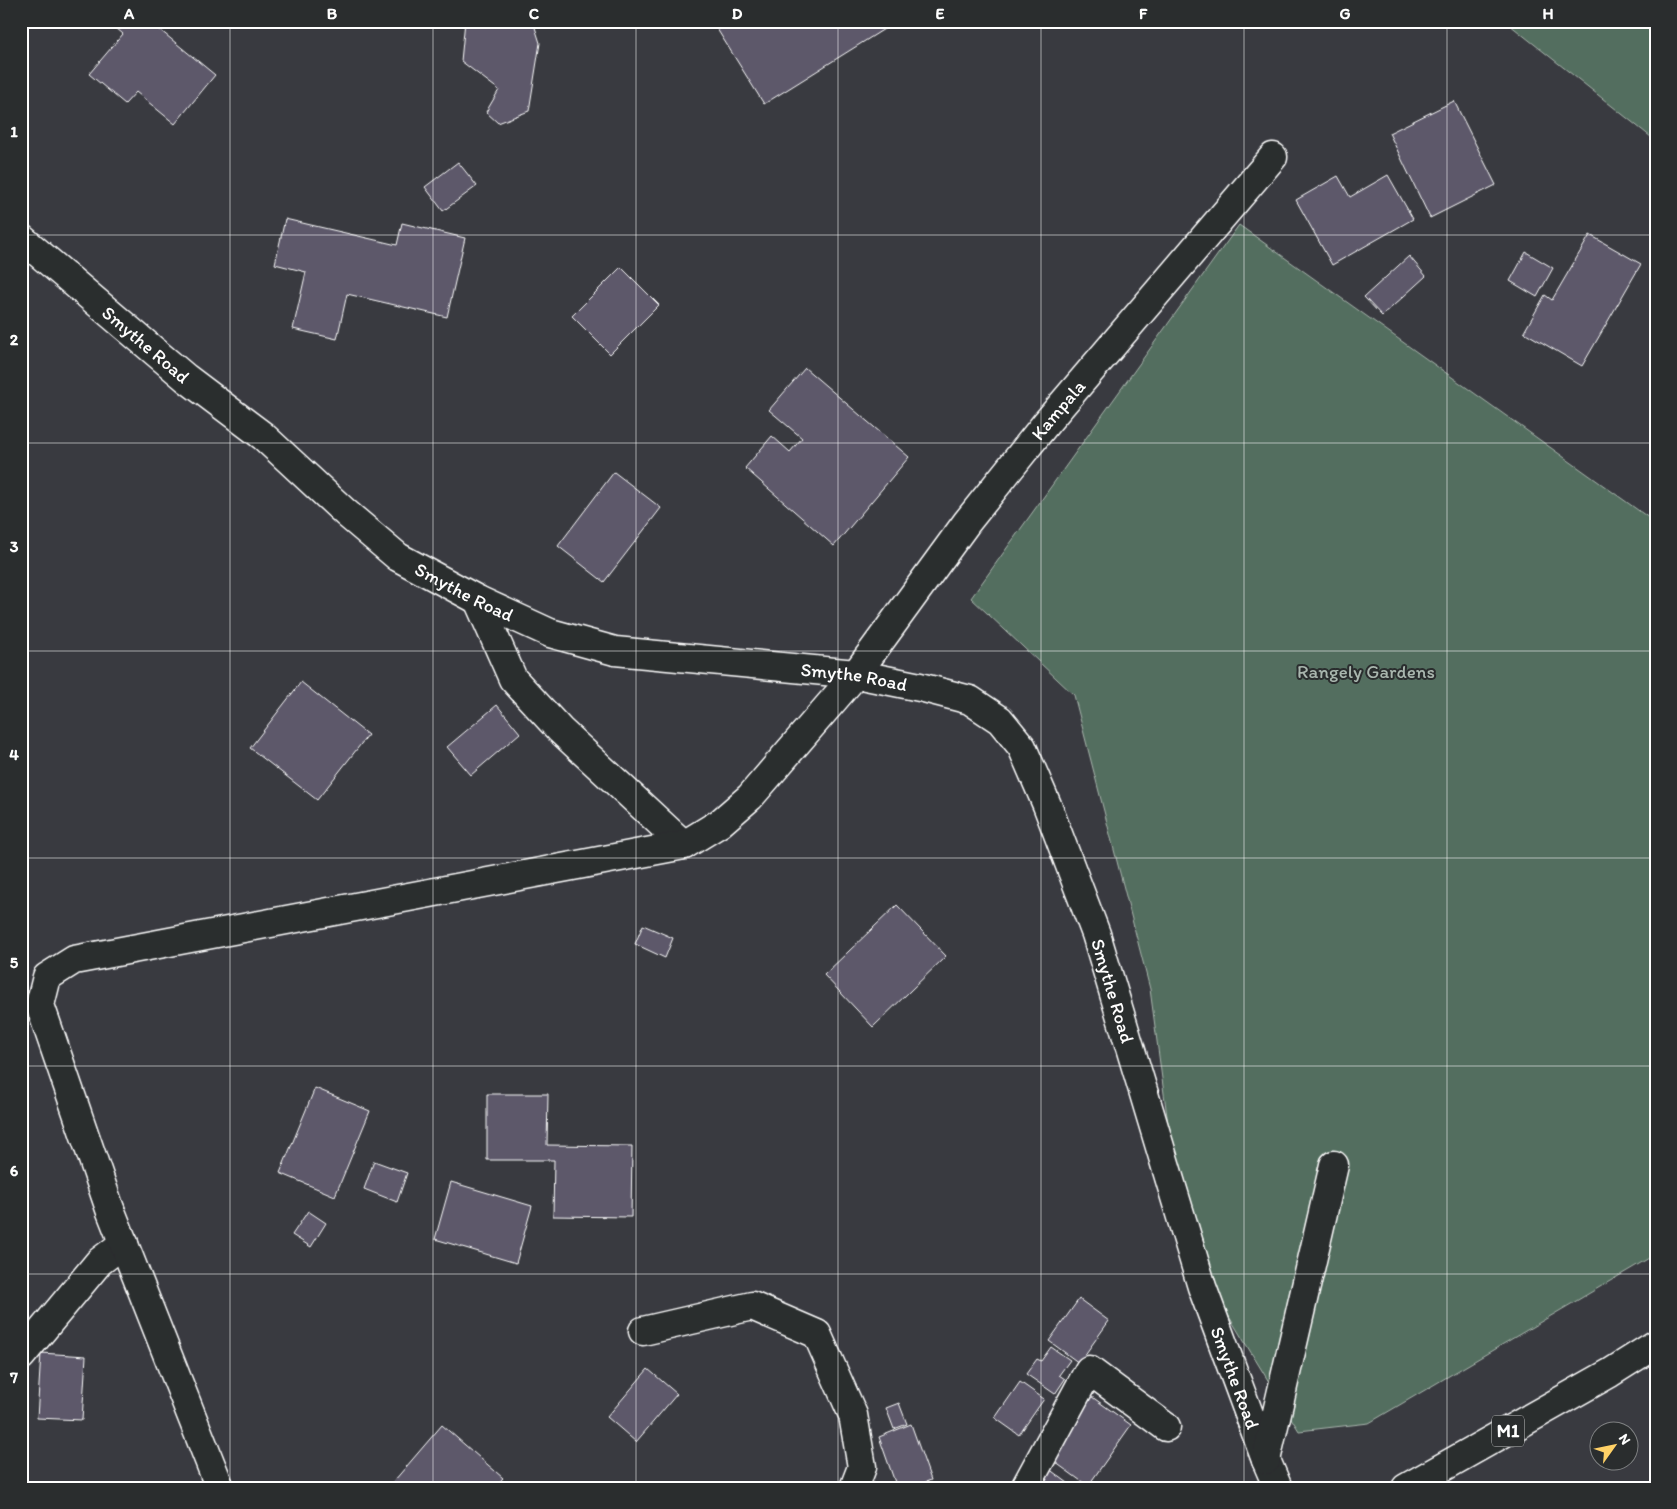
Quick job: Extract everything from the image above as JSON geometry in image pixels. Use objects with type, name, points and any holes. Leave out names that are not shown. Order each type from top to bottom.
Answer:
[{"type":"main road","name":"Kampala","points":[[684,845],[720,823],[750,797],[856,674],[968,522],[1046,422],[1273,157]]},
{"type":"main road","name":"Smythe Road","points":[[21,238],[186,378],[263,436],[346,513],[398,557],[478,600],[550,633],[616,651],[856,674],[920,687],[970,700],[1000,720],[1022,746],[1047,805],[1096,934],[1202,1287],[1278,1488]]},
{"type":"main road","points":[[478,600],[513,679],[560,730],[684,845]]},
{"type":"main road","points":[[220,1488],[110,1209],[40,1005],[47,977],[74,960],[684,845]]},
{"type":"main road","points":[[1266,1460],[1334,1165]]},
{"type":"main road","points":[[21,1356],[99,1262],[124,1244]]},
{"type":"main road","points":[[643,1331],[752,1306],[817,1334],[853,1415],[862,1467],[854,1488]]},
{"type":"main road","name":"M1","points":[[1406,1488],[1610,1373],[1656,1344]]},
{"type":"main road","points":[[1025,1488],[1089,1370],[1166,1427]]},
{"type":"green space","points":[[1505,21],[1656,21],[1656,141]]},
{"type":"green space","name":"Rangely Gardens","points":[[1239,225],[1656,523],[1656,1254],[1369,1423],[1299,1431],[1184,1243],[1150,989],[1074,695],[971,598]]},
{"type":"building","points":[[108,21],[149,21],[215,75],[175,124],[136,92],[125,104],[89,74],[123,34]]},
{"type":"building","points":[[465,21],[533,21],[540,43],[529,111],[498,123],[486,112],[499,90],[461,61]]},
{"type":"building","points":[[712,21],[897,21],[764,104]]},
{"type":"building","points":[[1454,101],[1496,185],[1430,218],[1389,133]]},
{"type":"building","points":[[458,162],[477,186],[443,211],[425,187]]},
{"type":"building","points":[[1388,175],[1413,219],[1332,265],[1296,200],[1338,176],[1350,197]]},
{"type":"building","points":[[285,219],[397,245],[402,223],[465,238],[447,317],[347,294],[337,339],[293,329],[306,272],[275,264]]},
{"type":"building","points":[[1590,235],[1641,264],[1582,366],[1524,332],[1545,295],[1552,300]]},
{"type":"building","points":[[1526,252],[1553,268],[1537,297],[1510,281]]},
{"type":"building","points":[[1409,256],[1426,276],[1382,316],[1364,297]]},
{"type":"building","points":[[621,267],[659,305],[610,354],[572,316]]},
{"type":"building","points":[[805,368],[909,457],[834,546],[745,468],[772,436],[790,452],[802,438],[769,410]]},
{"type":"building","points":[[614,472],[661,508],[604,582],[558,546]]},
{"type":"building","points":[[301,682],[368,735],[317,800],[250,748]]},
{"type":"building","points":[[497,705],[520,733],[471,775],[447,747]]},
{"type":"building","points":[[897,905],[946,956],[873,1027],[824,975]]},
{"type":"building","points":[[643,925],[673,938],[665,958],[635,944]]},
{"type":"building","points":[[315,1088],[370,1111],[335,1196],[280,1173]]},
{"type":"building","points":[[487,1094],[548,1094],[547,1145],[632,1146],[631,1217],[553,1216],[554,1160],[487,1160]]},
{"type":"building","points":[[374,1161],[407,1173],[397,1202],[364,1189]]},
{"type":"building","points":[[21,1179],[28,1203],[21,1205]]},
{"type":"building","points":[[451,1182],[532,1206],[516,1263],[435,1239]]},
{"type":"building","points":[[308,1211],[326,1223],[311,1247],[292,1235]]},
{"type":"building","points":[[1079,1299],[1109,1321],[1079,1363],[1049,1341]]},
{"type":"building","points":[[1051,1347],[1070,1360],[1059,1375],[1065,1379],[1055,1394],[1026,1374],[1037,1359],[1041,1361]]},
{"type":"building","points":[[41,1353],[86,1356],[82,1420],[37,1418]]},
{"type":"building","points":[[648,1369],[677,1394],[636,1442],[607,1417]]},
{"type":"building","points":[[1020,1382],[1044,1399],[1019,1435],[995,1418]]},
{"type":"building","points":[[1088,1394],[1131,1425],[1088,1486],[1052,1460]]},
{"type":"building","points":[[899,1403],[907,1424],[894,1429],[886,1408]]},
{"type":"building","points":[[911,1424],[931,1480],[910,1488],[897,1488],[879,1437]]},
{"type":"building","points":[[442,1425],[503,1478],[494,1488],[388,1488]]},
{"type":"building","points":[[1045,1466],[1068,1483],[1065,1488],[1037,1488]]}]
